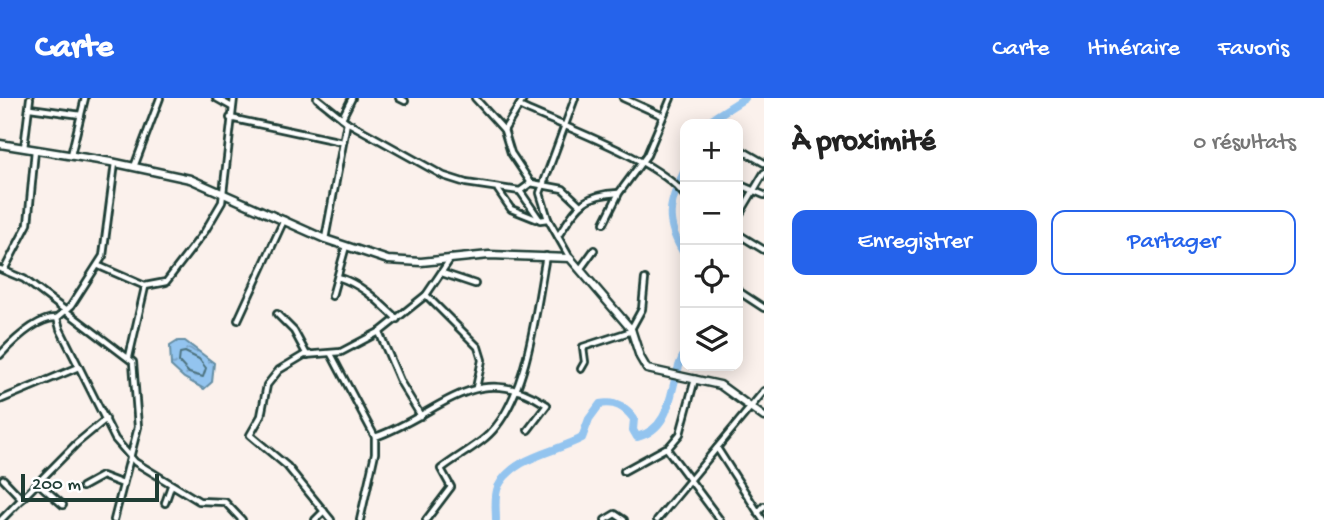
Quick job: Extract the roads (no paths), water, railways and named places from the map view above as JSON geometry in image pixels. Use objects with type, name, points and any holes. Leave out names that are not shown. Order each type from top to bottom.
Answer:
[{"type":"street","points":[[24,148],[30,98]]},
{"type":"street","points":[[71,155],[85,98]]},
{"type":"street","points":[[134,167],[160,98]]},
{"type":"street","points":[[216,98],[232,107]]},
{"type":"street","points":[[99,267],[145,286],[166,282],[212,221],[225,193],[234,98]]},
{"type":"street","points":[[325,239],[344,120],[352,98]]},
{"type":"street","points":[[399,98],[405,102]]},
{"type":"street","points":[[475,98],[504,130],[511,153],[531,184]]},
{"type":"street","points":[[504,130],[524,98]]},
{"type":"street","points":[[575,98],[539,199],[570,258],[631,330],[643,364],[655,372],[720,385],[764,417]]},
{"type":"street","points":[[623,98],[663,116]]},
{"type":"street","points":[[604,223],[619,193],[641,164],[671,98]]},
{"type":"street","points":[[321,99],[344,120],[444,176],[498,189],[520,191],[531,184],[563,189],[580,205]]},
{"type":"street","points":[[519,106],[641,164],[680,190]]},
{"type":"street","points":[[30,108],[81,115]]},
{"type":"street","points":[[230,118],[342,142]]},
{"type":"street","points":[[0,144],[115,163],[190,179],[325,239],[401,262],[547,255],[570,258]]},
{"type":"street","points":[[35,150],[28,224],[2,270],[24,279],[65,313],[133,362],[138,427],[114,520]]},
{"type":"street","points":[[743,151],[764,163]]},
{"type":"street","points":[[0,355],[26,332],[65,313],[99,267],[106,246],[115,163]]},
{"type":"street","points":[[743,209],[764,173]]},
{"type":"street","points":[[743,186],[764,195]]},
{"type":"street","points":[[498,189],[511,209],[540,220],[548,219]]},
{"type":"street","points":[[520,191],[540,220]]},
{"type":"street","points":[[558,236],[580,205],[594,194],[619,193]]},
{"type":"street","points":[[237,320],[284,220]]},
{"type":"street","points":[[743,237],[764,250]]},
{"type":"street","points":[[332,296],[346,246]]},
{"type":"street","points":[[581,268],[594,250]]},
{"type":"street","points":[[426,520],[451,487],[441,469],[487,437],[516,389],[531,342],[547,255]]},
{"type":"street","points":[[331,520],[287,466],[250,435],[261,416],[270,378],[307,355],[331,354],[379,332],[426,295],[451,258]]},
{"type":"street","points":[[442,273],[475,284]]},
{"type":"street","points":[[338,277],[369,293],[397,319]]},
{"type":"street","points":[[581,369],[585,362],[583,346],[631,330],[642,309],[645,279]]},
{"type":"street","points":[[129,358],[145,286]]},
{"type":"street","points":[[743,294],[764,309]]},
{"type":"street","points":[[426,295],[478,347],[482,360],[476,388]]},
{"type":"street","points":[[277,314],[294,331],[307,355]]},
{"type":"street","points":[[57,318],[115,439],[130,456],[171,486],[199,501],[225,502],[236,517],[242,520]]},
{"type":"street","points":[[379,332],[401,383],[421,416]]},
{"type":"street","points":[[331,354],[375,437],[375,453],[360,520]]},
{"type":"street","points":[[0,400],[79,367]]},
{"type":"street","points":[[624,471],[667,447],[680,434],[695,378]]},
{"type":"street","points":[[375,437],[421,416],[443,399],[476,388],[516,389],[547,405],[528,430]]},
{"type":"street","points":[[657,520],[764,391]]},
{"type":"street","points":[[1,520],[77,443],[106,419]]},
{"type":"street","points":[[667,447],[719,519]]},
{"type":"street","points":[[717,449],[763,520]]},
{"type":"street","points":[[82,487],[102,475],[123,484]]},
{"type":"street","points":[[3,479],[22,499]]},
{"type":"street","points":[[38,483],[63,505]]},
{"type":"street","points":[[165,503],[171,486]]},
{"type":"street","points":[[758,513],[764,506]]},
{"type":"street","points":[[315,520],[324,511]]},
{"type":"street","points":[[605,520],[615,514],[624,520]]},
{"type":"water","points":[[178,341],[185,341],[214,363],[212,382],[204,389],[184,378],[171,366],[170,346]]},
{"type":"waterway","points":[[712,119],[745,98]]},
{"type":"waterway","points":[[680,182],[671,213],[671,223],[680,246]]},
{"type":"waterway","points":[[496,520],[497,491],[505,477],[524,462],[582,438],[589,419],[600,404],[615,404],[627,411],[634,419],[633,430],[637,437],[650,432],[665,413],[680,364]]}]
